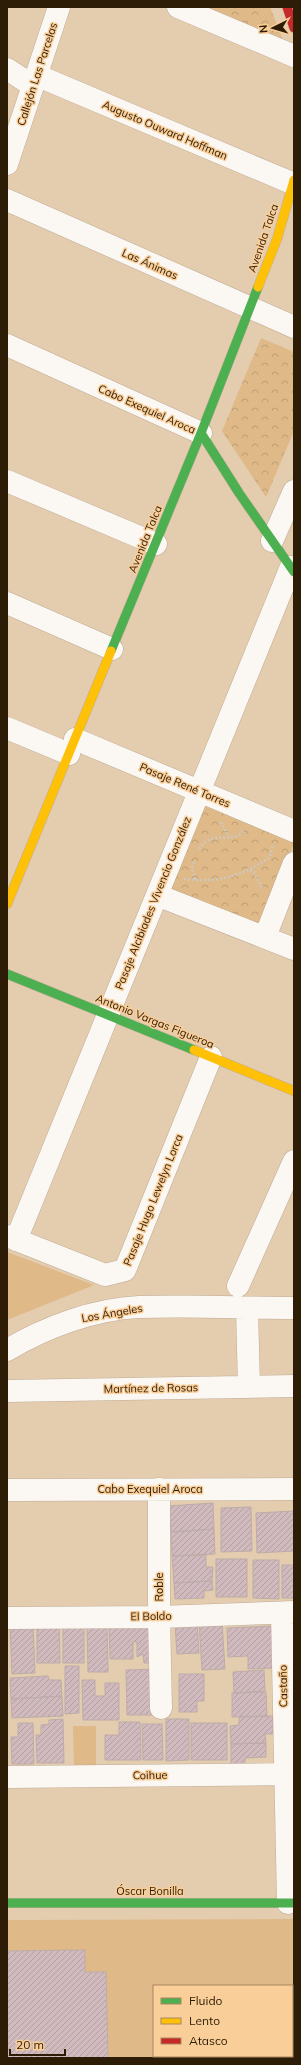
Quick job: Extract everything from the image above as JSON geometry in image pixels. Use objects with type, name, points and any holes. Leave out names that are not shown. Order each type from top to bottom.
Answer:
[{"type":"main road","points":[[287,7],[294,28]]},
{"type":"main road","name":"Avenida Talca","points":[[7,904],[202,433],[277,239],[294,183]]},
{"type":"main road","name":"Cabo Exequiel Aroca","points":[[202,433],[272,541],[292,569]]},
{"type":"main road","name":"Antonio Vargas Figueroa","points":[[7,974],[294,1090]]},
{"type":"main road","name":"Óscar Bonilla","points":[[7,1903],[291,1903]]},
{"type":"street","name":"Callejón Las Parcelas","points":[[7,164],[59,7]]},
{"type":"street","points":[[178,7],[294,56]]},
{"type":"street","name":"Augusto Ouward Hoffman","points":[[7,69],[294,183]]},
{"type":"street","name":"Las Ánimas","points":[[7,200],[294,327]]},
{"type":"street","name":"Cabo Exequiel Aroca","points":[[7,345],[202,433]]},
{"type":"street","points":[[7,481],[156,544]]},
{"type":"street","points":[[272,541],[294,491]]},
{"type":"street","name":"Pasaje Alcibiades Vivencio González","points":[[11,1238],[107,1015],[292,569]]},
{"type":"street","points":[[7,604],[112,649]]},
{"type":"street","name":"Pasaje René Torres","points":[[7,728],[72,746],[199,791],[294,831]]},
{"type":"street","points":[[264,937],[294,863]]},
{"type":"street","points":[[160,885],[264,937],[294,950]]},
{"type":"street","name":"Pasaje Hugo Lewelyn Lorca","points":[[11,1238],[104,1276],[125,1270],[211,1057]]},
{"type":"street","points":[[238,1286],[294,1161]]},
{"type":"street","name":"Los Ángeles","points":[[7,1350],[25,1339],[93,1315],[138,1307],[294,1308]]},
{"type":"street","points":[[247,1308],[248,1387]]},
{"type":"street","name":"Martínez de Rosas","points":[[7,1391],[294,1386]]},
{"type":"street","name":"Cabo Exequiel Aroca","points":[[7,1490],[294,1488]]},
{"type":"street","name":"Roble","points":[[159,1489],[161,1708]]},
{"type":"street","name":"El Boldo","points":[[7,1618],[159,1617],[288,1613]]},
{"type":"street","name":"Castaño","points":[[288,1613],[291,1903]]},
{"type":"street","name":"Coihue","points":[[7,1777],[290,1774]]},
{"type":"path","points":[[198,851],[201,846],[214,838],[239,837],[245,827]]},
{"type":"path","points":[[160,885],[195,880],[227,879],[254,868],[270,857],[273,841]]},
{"type":"path","points":[[195,856],[192,868],[195,880]]},
{"type":"green space","points":[[202,7],[270,7],[285,45]]},
{"type":"green space","points":[[261,338],[294,352],[294,431],[266,497],[222,431]]},
{"type":"green space","points":[[207,802],[294,838],[294,843],[259,927],[171,889]]},
{"type":"green space","points":[[7,1252],[94,1285],[7,1320]]},
{"type":"green space","points":[[73,1726],[96,1726],[96,1767],[74,1767]]},
{"type":"green space","points":[[294,1919],[294,2058],[7,2058],[7,1920]]},
{"type":"building","points":[[213,1503],[214,1529],[171,1532],[169,1506]]},
{"type":"building","points":[[251,1507],[252,1551],[221,1552],[221,1508]]},
{"type":"building","points":[[294,1511],[294,1551],[257,1553],[256,1513]]},
{"type":"building","points":[[214,1529],[215,1554],[172,1556],[171,1532]]},
{"type":"building","points":[[206,1555],[206,1567],[213,1567],[212,1581],[174,1583],[172,1556]]},
{"type":"building","points":[[216,1559],[247,1559],[247,1597],[216,1597]]},
{"type":"building","points":[[253,1560],[279,1560],[279,1599],[253,1598]]},
{"type":"building","points":[[282,1565],[294,1565],[294,1598],[282,1598]]},
{"type":"building","points":[[212,1581],[213,1590],[204,1591],[204,1598],[175,1599],[174,1583]]},
{"type":"building","points":[[222,1622],[225,1669],[202,1670],[199,1623]]},
{"type":"building","points":[[59,1623],[60,1663],[37,1663],[37,1624]]},
{"type":"building","points":[[197,1623],[199,1653],[177,1654],[175,1625]]},
{"type":"building","points":[[33,1625],[35,1673],[12,1674],[10,1626]]},
{"type":"building","points":[[63,1625],[84,1625],[84,1663],[63,1663]]},
{"type":"building","points":[[157,1625],[158,1663],[144,1663],[143,1654],[137,1657],[137,1642],[133,1642],[133,1659],[110,1659],[109,1626]]},
{"type":"building","points":[[87,1626],[107,1626],[108,1672],[88,1672]]},
{"type":"building","points":[[274,1626],[276,1668],[248,1669],[248,1656],[228,1657],[227,1628]]},
{"type":"building","points":[[65,1666],[79,1666],[79,1713],[65,1714]]},
{"type":"building","points":[[158,1669],[159,1715],[127,1715],[126,1670]]},
{"type":"building","points":[[264,1670],[265,1691],[234,1693],[233,1672]]},
{"type":"building","points":[[179,1674],[204,1674],[204,1701],[197,1701],[197,1712],[179,1712]]},
{"type":"building","points":[[48,1676],[49,1680],[61,1680],[62,1696],[11,1699],[10,1678]]},
{"type":"building","points":[[82,1680],[95,1680],[95,1696],[105,1696],[105,1683],[119,1683],[119,1720],[83,1720]]},
{"type":"building","points":[[266,1692],[267,1716],[232,1717],[232,1693]]},
{"type":"building","points":[[62,1696],[63,1716],[12,1718],[11,1699]]},
{"type":"building","points":[[273,1716],[273,1734],[265,1734],[266,1743],[231,1744],[230,1726],[239,1725],[239,1717]]},
{"type":"building","points":[[63,1719],[64,1763],[37,1763],[36,1735],[41,1735],[41,1725],[49,1724],[49,1720]]},
{"type":"building","points":[[166,1719],[189,1719],[189,1760],[166,1761]]},
{"type":"building","points":[[119,1722],[140,1722],[141,1760],[105,1760],[105,1735],[119,1735]]},
{"type":"building","points":[[18,1723],[33,1723],[34,1764],[12,1764],[11,1737],[18,1737]]},
{"type":"building","points":[[191,1723],[227,1723],[227,1760],[191,1760]]},
{"type":"building","points":[[142,1724],[162,1724],[163,1760],[143,1760]]},
{"type":"building","points":[[266,1743],[266,1757],[245,1758],[245,1765],[231,1765],[231,1744]]},
{"type":"building","points":[[85,1950],[85,1972],[106,1972],[108,2058],[7,2058],[7,1951]]},
{"type":"traffic: fast","points":[[111,651],[201,433],[258,287]]},
{"type":"traffic: fast","points":[[201,433],[239,493],[294,572]]},
{"type":"traffic: fast","points":[[7,974],[194,1050]]},
{"type":"traffic: fast","points":[[7,1903],[294,1903]]},
{"type":"traffic: slow","points":[[258,287],[277,239],[294,180]]},
{"type":"traffic: slow","points":[[7,904],[111,651]]},
{"type":"traffic: slow","points":[[194,1050],[294,1091]]},
{"type":"traffic: jam","points":[[287,7],[294,28]]}]
